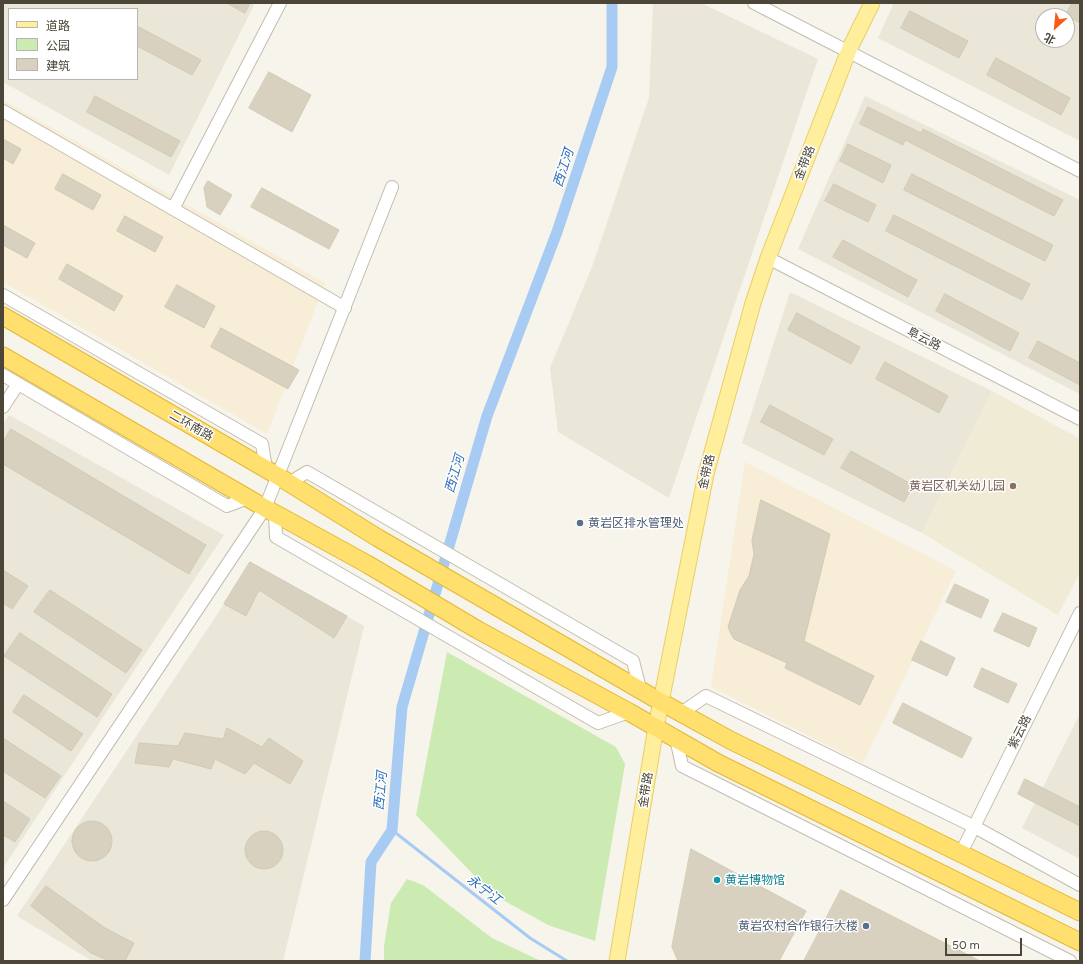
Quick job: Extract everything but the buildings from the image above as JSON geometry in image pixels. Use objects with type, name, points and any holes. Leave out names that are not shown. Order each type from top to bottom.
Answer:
[{"type":"highway","name":"二环南路","points":[[3,316],[277,476],[378,538],[661,702],[730,740],[1080,912]]},
{"type":"highway","points":[[3,356],[270,511],[367,564],[478,630],[676,738],[718,763],[1080,942]]},
{"type":"main road","name":"金带路","points":[[617,961],[656,727],[706,474],[753,303],[768,258],[849,50],[872,3]]},
{"type":"street","points":[[173,209],[280,3]]},
{"type":"street","points":[[754,3],[849,50],[1080,171]]},
{"type":"street","points":[[3,111],[344,308]]},
{"type":"street","points":[[3,900],[270,511],[277,476],[392,187]]},
{"type":"street","name":"阜云路","points":[[768,258],[1080,420]]},
{"type":"street","points":[[3,295],[262,444],[277,476]]},
{"type":"street","points":[[3,375],[227,506],[248,498]]},
{"type":"street","points":[[3,406],[18,384]]},
{"type":"street","points":[[277,476],[307,472],[633,661],[640,689]]},
{"type":"street","points":[[270,511],[276,536],[598,723],[629,712]]},
{"type":"street","name":"紫云路","points":[[960,853],[1080,612]]},
{"type":"street","points":[[681,713],[706,696],[973,826],[1080,885]]},
{"type":"street","points":[[676,738],[682,766],[1070,961]]},
{"type":"shaded area","points":[[3,3],[255,3],[169,175],[3,82]]},
{"type":"shaded area","points":[[653,3],[701,3],[818,59],[669,498],[558,432],[550,368],[592,267],[649,98]]},
{"type":"shaded area","points":[[894,3],[1080,3],[1080,141],[878,38]]},
{"type":"shaded area","points":[[865,96],[1080,200],[1080,394],[798,249]]},
{"type":"shaded area","points":[[3,100],[325,283],[267,434],[3,282]]},
{"type":"shaded area","points":[[790,292],[992,391],[922,533],[742,443]]},
{"type":"shaded area","name":"黄岩区机关幼儿园","points":[[992,391],[1080,439],[1080,572],[1058,615],[922,533]]},
{"type":"shaded area","points":[[9,415],[224,535],[3,868],[3,424]]},
{"type":"shaded area","points":[[745,462],[956,571],[863,763],[711,687]]},
{"type":"shaded area","points":[[250,562],[364,626],[283,961],[92,961],[17,916],[224,604]]},
{"type":"shaded area","points":[[1080,714],[1080,859],[1022,828]]},
{"type":"green space","points":[[447,652],[616,747],[625,764],[595,941],[548,925],[492,894],[416,815]]},
{"type":"green space","points":[[407,879],[423,885],[492,938],[541,961],[384,961],[384,946],[391,903]]},
{"type":"waterway","name":"西江河","points":[[365,961],[371,862],[392,830],[402,707],[487,416],[557,232],[612,67],[612,3]]},
{"type":"waterway","name":"永宁江","points":[[392,830],[530,938],[567,961]]},
{"type":"place","name":"黄岩区机关幼儿园","points":[[1013,486]]},
{"type":"place","name":"黄岩区排水管理处","points":[[580,523]]},
{"type":"place","name":"黄岩博物馆","points":[[717,880]]},
{"type":"place","name":"黄岩农村合作银行大楼","points":[[866,926]]}]
